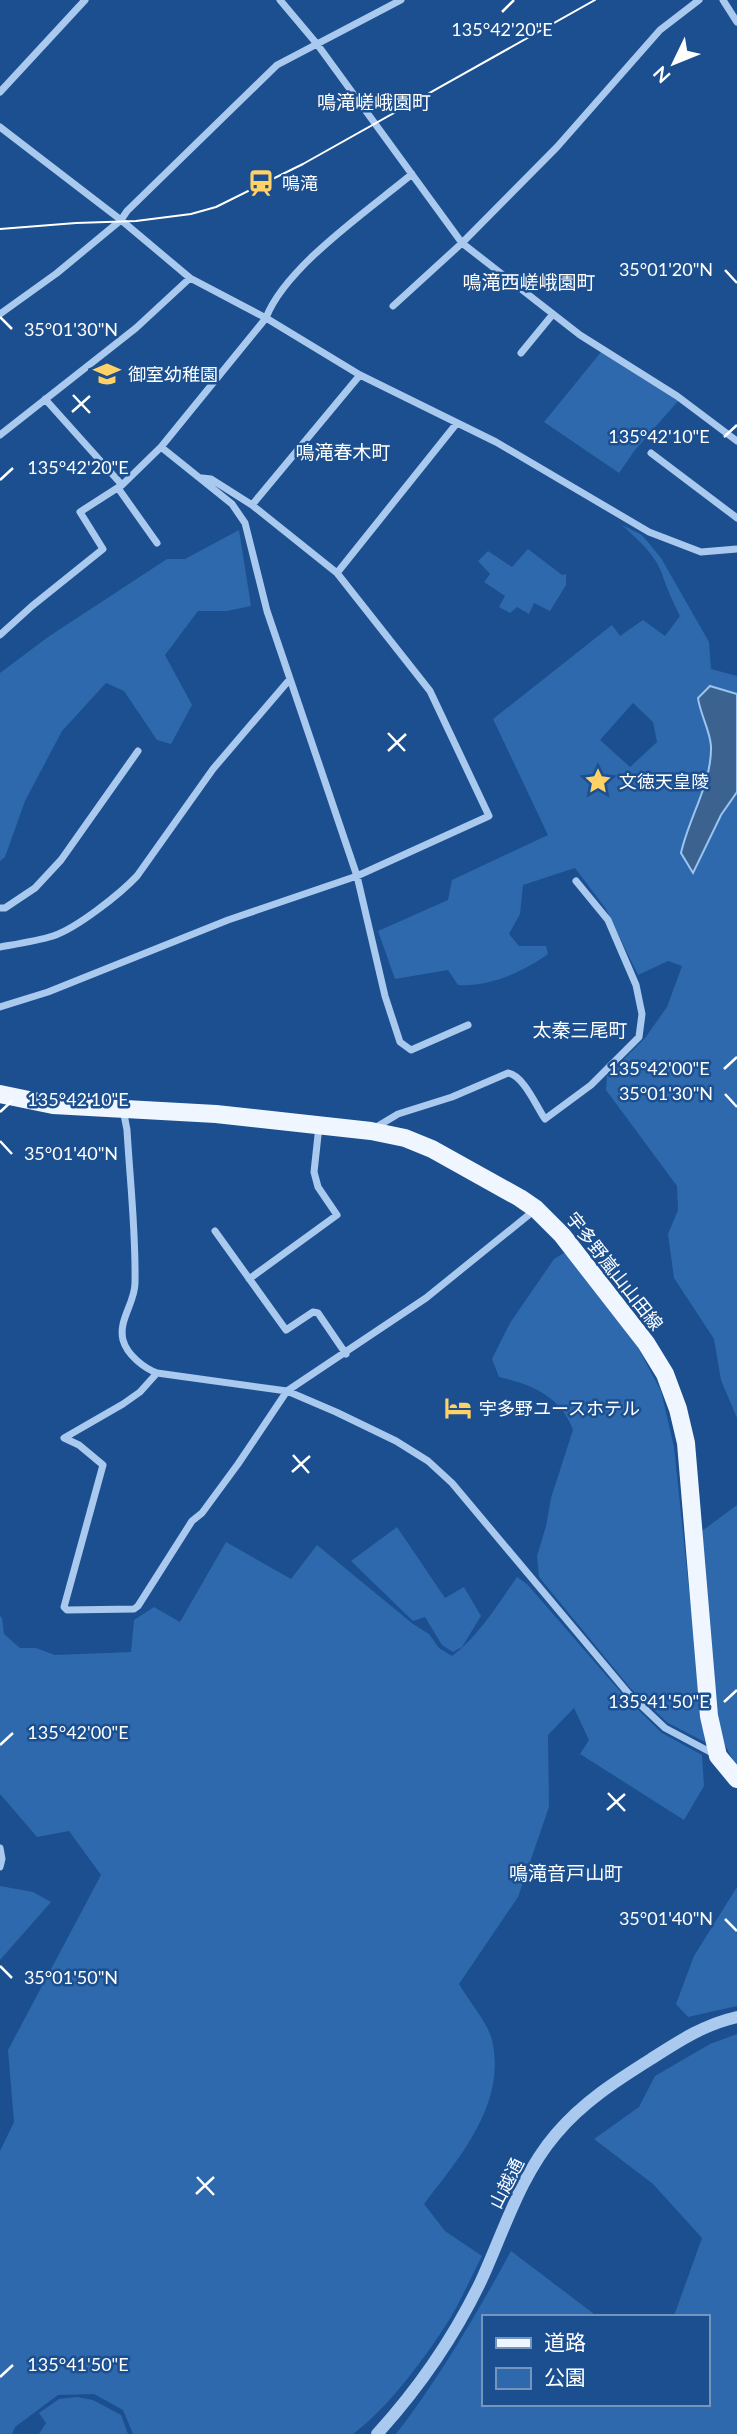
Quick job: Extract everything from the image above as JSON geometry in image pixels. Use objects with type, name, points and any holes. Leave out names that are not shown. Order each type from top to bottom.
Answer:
[{"type":"main road","name":"宇多野嵐山山田線","points":[[0,1094],[44,1104],[251,1117],[371,1131],[405,1138],[432,1149],[536,1209],[562,1235],[646,1343],[665,1374],[678,1409],[686,1443],[709,1716],[718,1756],[737,1780]]},
{"type":"street","points":[[0,92],[85,0]]},
{"type":"street","points":[[280,0],[317,44],[462,243],[580,335],[677,396],[737,441]]},
{"type":"street","points":[[0,314],[57,273],[121,220],[127,211],[277,65],[401,0]]},
{"type":"street","points":[[393,306],[462,243],[556,147],[660,30],[699,0]]},
{"type":"street","points":[[723,0],[737,22]]},
{"type":"street","points":[[0,127],[121,220],[190,278],[266,318],[360,375],[496,442],[649,532],[701,552],[737,549]]},
{"type":"street","points":[[0,635],[103,549],[80,512],[120,487],[161,447],[266,318],[271,304],[299,271],[338,234],[412,174]]},
{"type":"street","points":[[0,435],[136,328],[190,278]]},
{"type":"street","points":[[521,354],[553,314]]},
{"type":"street","points":[[252,505],[360,375]]},
{"type":"street","points":[[45,399],[120,487],[157,543]]},
{"type":"street","points":[[337,573],[457,423]]},
{"type":"street","points":[[161,447],[202,478],[206,485],[237,510],[246,523],[267,611],[357,876],[385,996],[400,1042],[411,1050],[468,1025]]},
{"type":"street","points":[[651,453],[737,518]]},
{"type":"street","points":[[0,1007],[48,992],[228,920],[357,876],[489,816],[430,691],[337,573],[252,505],[211,479],[202,478]]},
{"type":"street","points":[[0,947],[53,936],[126,887],[137,876],[213,769],[290,679]]},
{"type":"street","points":[[0,908],[5,908],[35,888],[61,860],[138,751]]},
{"type":"street","points":[[371,1131],[398,1114],[452,1097],[508,1073],[515,1074],[521,1081],[545,1119],[591,1085],[639,1037],[642,1014],[636,985],[608,920],[576,881]]},
{"type":"street","points":[[122,1108],[127,1130],[135,1286],[121,1329],[124,1345],[131,1354],[149,1370],[158,1373],[287,1391],[368,1426],[428,1461],[452,1483],[628,1693],[665,1728],[718,1756]]},
{"type":"street","points":[[249,1279],[337,1215],[318,1187],[314,1171],[319,1126]]},
{"type":"street","points":[[158,1373],[141,1392],[64,1438],[79,1445],[103,1465],[72,1572],[64,1607],[67,1610],[134,1609],[138,1606],[192,1521],[202,1513],[238,1464],[287,1391],[426,1298],[536,1209]]},
{"type":"street","points":[[215,1231],[286,1331],[313,1312],[318,1313],[346,1354]]},
{"type":"street","points":[[0,1848],[0,1867]]},
{"type":"street","name":"山越通","points":[[377,2434],[440,2354],[482,2279],[520,2191],[554,2136],[599,2092],[629,2072],[695,2032],[737,2017]]},
{"type":"green space","points":[[601,352],[679,400],[635,450],[619,473],[544,422]]},
{"type":"green space","points":[[622,525],[642,535],[661,558],[709,642],[711,669],[737,676],[737,694],[710,686],[699,708],[708,731],[711,759],[681,853],[694,873],[721,815],[737,792],[737,1418],[721,1380],[714,1339],[674,1278],[668,1234],[678,1210],[677,1186],[606,1090],[607,1076],[645,1038],[667,1007],[682,966],[668,961],[638,975],[606,909],[575,868],[523,885],[520,914],[509,934],[519,946],[546,946],[548,954],[528,967],[494,981],[458,985],[448,970],[395,979],[378,931],[448,900],[452,880],[548,835],[493,719],[612,625],[620,636],[643,620],[665,636],[680,616],[655,560]],"holes":[[[633,703],[653,722],[657,742],[630,767],[600,740]]]},
{"type":"green space","points":[[239,530],[251,606],[227,611],[198,611],[165,655],[192,705],[171,744],[157,740],[124,691],[106,683],[62,731],[25,801],[5,857],[0,861],[0,673],[48,637],[167,559],[185,559]]},
{"type":"green space","points":[[528,549],[562,575],[566,574],[566,585],[550,611],[534,603],[529,614],[517,607],[510,613],[499,607],[505,596],[484,582],[490,574],[478,561],[488,551],[512,567]]},
{"type":"green space","points":[[564,1253],[570,1254],[637,1346],[661,1391],[674,1447],[705,1742],[668,1723],[631,1689],[539,1577],[537,1556],[551,1498],[573,1430],[568,1418],[553,1400],[522,1383],[499,1377],[492,1359],[510,1323],[554,1259]]},
{"type":"green space","points":[[737,1505],[737,1767],[716,1729],[702,1531]]},
{"type":"green space","points":[[397,1527],[445,1598],[464,1587],[481,1616],[462,1647],[453,1652],[442,1645],[425,1617],[413,1621],[351,1561]]},
{"type":"green space","points":[[226,1542],[291,1579],[317,1545],[413,1624],[429,1634],[439,1648],[452,1656],[479,1629],[517,1577],[527,1584],[625,1697],[662,1733],[702,1755],[704,1786],[684,1820],[580,1754],[589,1740],[574,1708],[548,1735],[549,1807],[518,1897],[459,1984],[490,2033],[495,2063],[493,2086],[477,2128],[424,2204],[445,2231],[482,2256],[455,2311],[435,2342],[403,2385],[366,2424],[353,2434],[133,2434],[123,2410],[94,2394],[58,2395],[15,2427],[12,2434],[0,2434],[0,2151],[14,2122],[8,2050],[101,1875],[69,1831],[37,1837],[0,1794],[0,1616],[4,1634],[20,1648],[36,1648],[55,1655],[131,1652],[134,1620],[154,1607],[180,1622]]},
{"type":"green space","points":[[0,1886],[33,1892],[51,1902],[0,1960]]},
{"type":"green space","points":[[737,1887],[737,2006],[688,2017],[676,2004],[694,1956]]},
{"type":"green space","points":[[737,2034],[737,2434],[396,2434],[457,2345],[511,2251],[595,2315],[482,2315],[482,2406],[709,2406],[709,2315],[672,2315],[702,2238],[653,2184],[594,2139],[639,2107],[655,2076],[710,2044]]},
{"type":"green space","points":[[77,2397],[93,2400],[121,2415],[128,2434],[39,2434],[46,2423],[39,2413],[59,2399]]},
{"type":"shaded area","points":[[710,686],[737,694],[737,792],[721,815],[693,873],[681,853],[708,773],[711,746],[698,698]]},
{"type":"tram line","points":[[0,229],[136,221],[191,214],[216,207],[303,164],[595,0]]},
{"type":"place","name":"鳴滝","points":[[261,183]]},
{"type":"place","name":"御室幼稚園","points":[[107,374]]},
{"type":"place","name":"文徳天皇陵","points":[[598,781]]},
{"type":"place","name":"宇多野ユースホテル","points":[[458,1408]]},
{"type":"district","name":"鳴滝嵯峨園町","points":[[374,101]]},
{"type":"district","name":"鳴滝西嵯峨園町","points":[[529,281]]},
{"type":"district","name":"鳴滝春木町","points":[[343,451]]},
{"type":"district","name":"太秦三尾町","points":[[580,1029]]},
{"type":"district","name":"鳴滝音戸山町","points":[[566,1872]]}]
